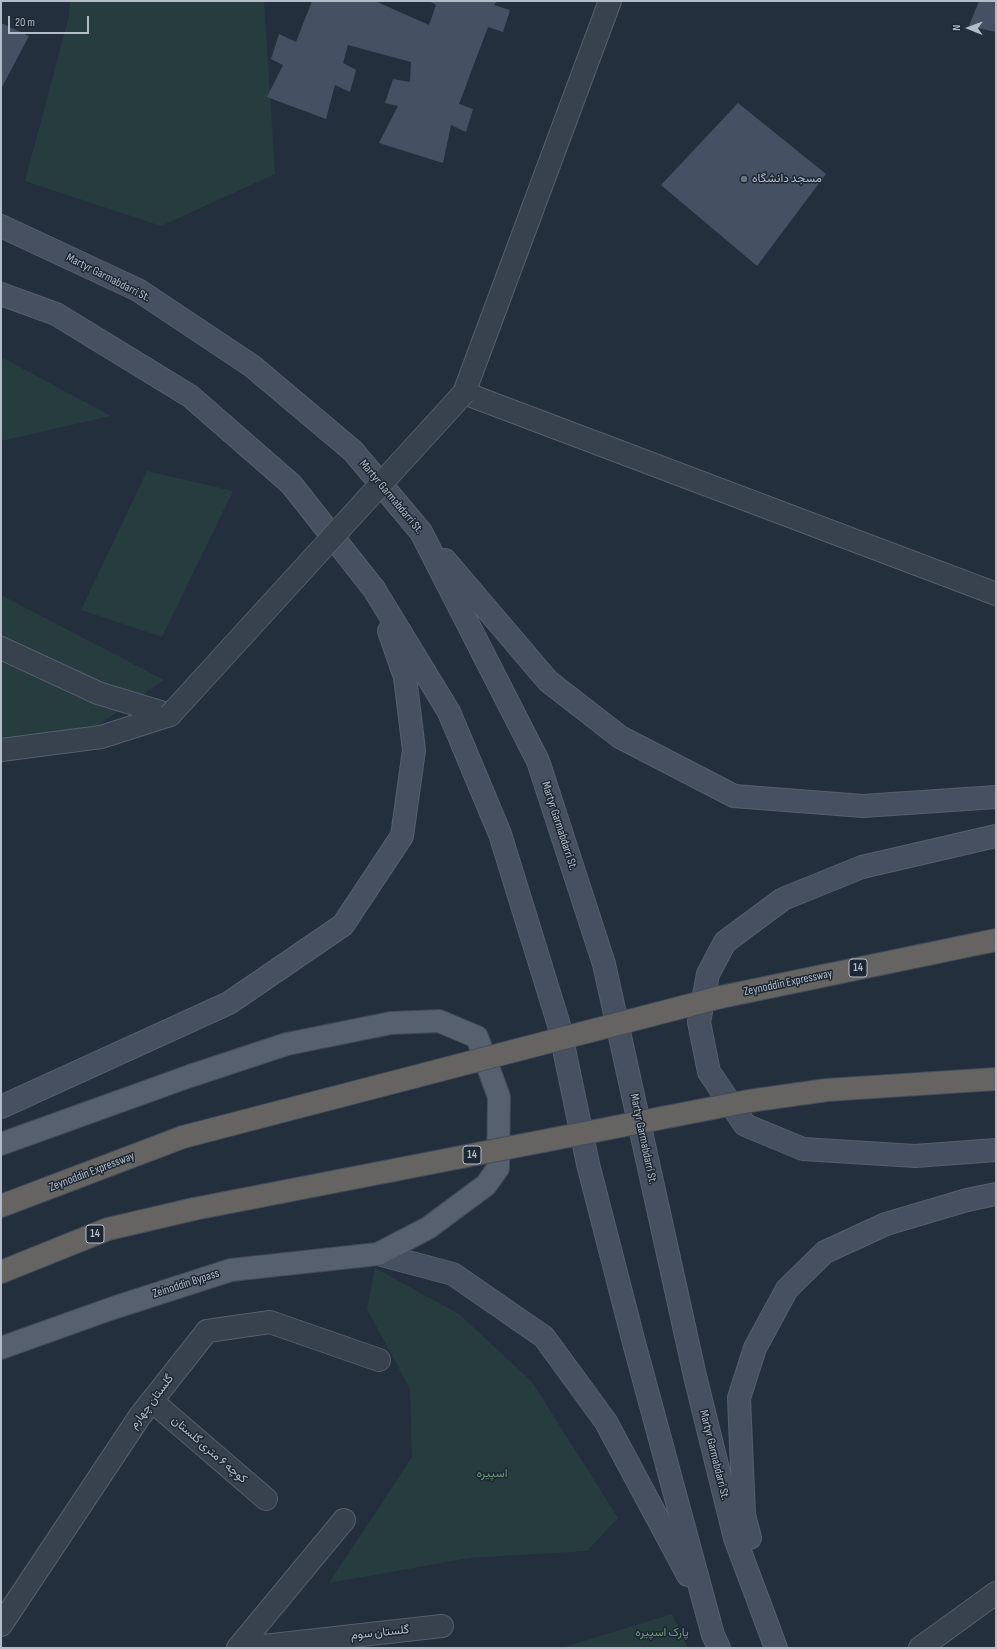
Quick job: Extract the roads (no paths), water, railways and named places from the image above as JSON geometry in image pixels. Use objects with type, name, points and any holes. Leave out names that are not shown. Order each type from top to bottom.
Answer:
[{"type":"highway","name":"Zeynoddin Expressway","points":[[1,1206],[183,1137],[721,996],[996,940]]},
{"type":"highway","name":"14","points":[[1,1272],[108,1229],[194,1209],[749,1101],[827,1090],[996,1079]]},
{"type":"main road","name":"Martyr Garmabdarri St.","points":[[1,226],[138,290],[252,366],[353,451],[421,532],[538,761],[604,964],[695,1376],[735,1538],[777,1648]]},
{"type":"main road","points":[[1,294],[56,314],[190,396],[291,484],[374,589],[449,712],[500,834],[559,1025],[588,1164],[713,1635],[719,1648]]},
{"type":"main road","points":[[421,532],[548,681],[620,737],[734,796],[863,806],[996,797]]},
{"type":"main road","points":[[1,1107],[229,1003],[343,925],[402,836],[414,750],[405,677],[374,589]]},
{"type":"main road","points":[[996,836],[862,867],[783,899],[724,942],[708,974],[699,1022],[709,1072],[745,1125],[803,1149],[915,1156],[996,1150]]},
{"type":"main road","points":[[1,1144],[190,1076],[287,1044],[391,1024],[439,1021],[477,1038],[480,1044],[499,1097],[498,1168],[486,1185],[428,1228],[378,1254]]},
{"type":"main road","points":[[777,1648],[744,1515],[739,1398],[755,1348],[787,1289],[825,1252],[886,1224],[967,1200],[996,1194]]},
{"type":"main road","points":[[378,1254],[453,1274],[544,1337],[606,1422],[706,1609]]},
{"type":"main road","name":"Zeinoddin Bypass","points":[[1,1348],[113,1308],[231,1270],[378,1254]]},
{"type":"street","points":[[1,750],[101,737],[170,715],[464,393],[610,1]]},
{"type":"street","points":[[464,393],[996,594]]},
{"type":"street","points":[[1,648],[98,692],[170,715]]},
{"type":"street","name":"گلستان چهارم","points":[[1,1625],[140,1416],[207,1331],[270,1322],[379,1360]]},
{"type":"street","name":"کوچه ۶ متری گلستان","points":[[152,1401],[266,1498]]},
{"type":"street","points":[[238,1648],[344,1520]]},
{"type":"street","points":[[920,1648],[996,1593]]},
{"type":"street","name":"گلستان سوم","points":[[246,1648],[442,1626]]},
{"type":"place","name":"مسجد دانشگاه","points":[[744,179]]},
{"type":"park label","name":"اسپیره","points":[[492,1474]]},
{"type":"park label","name":"پارک اسپیره","points":[[662,1633]]}]
